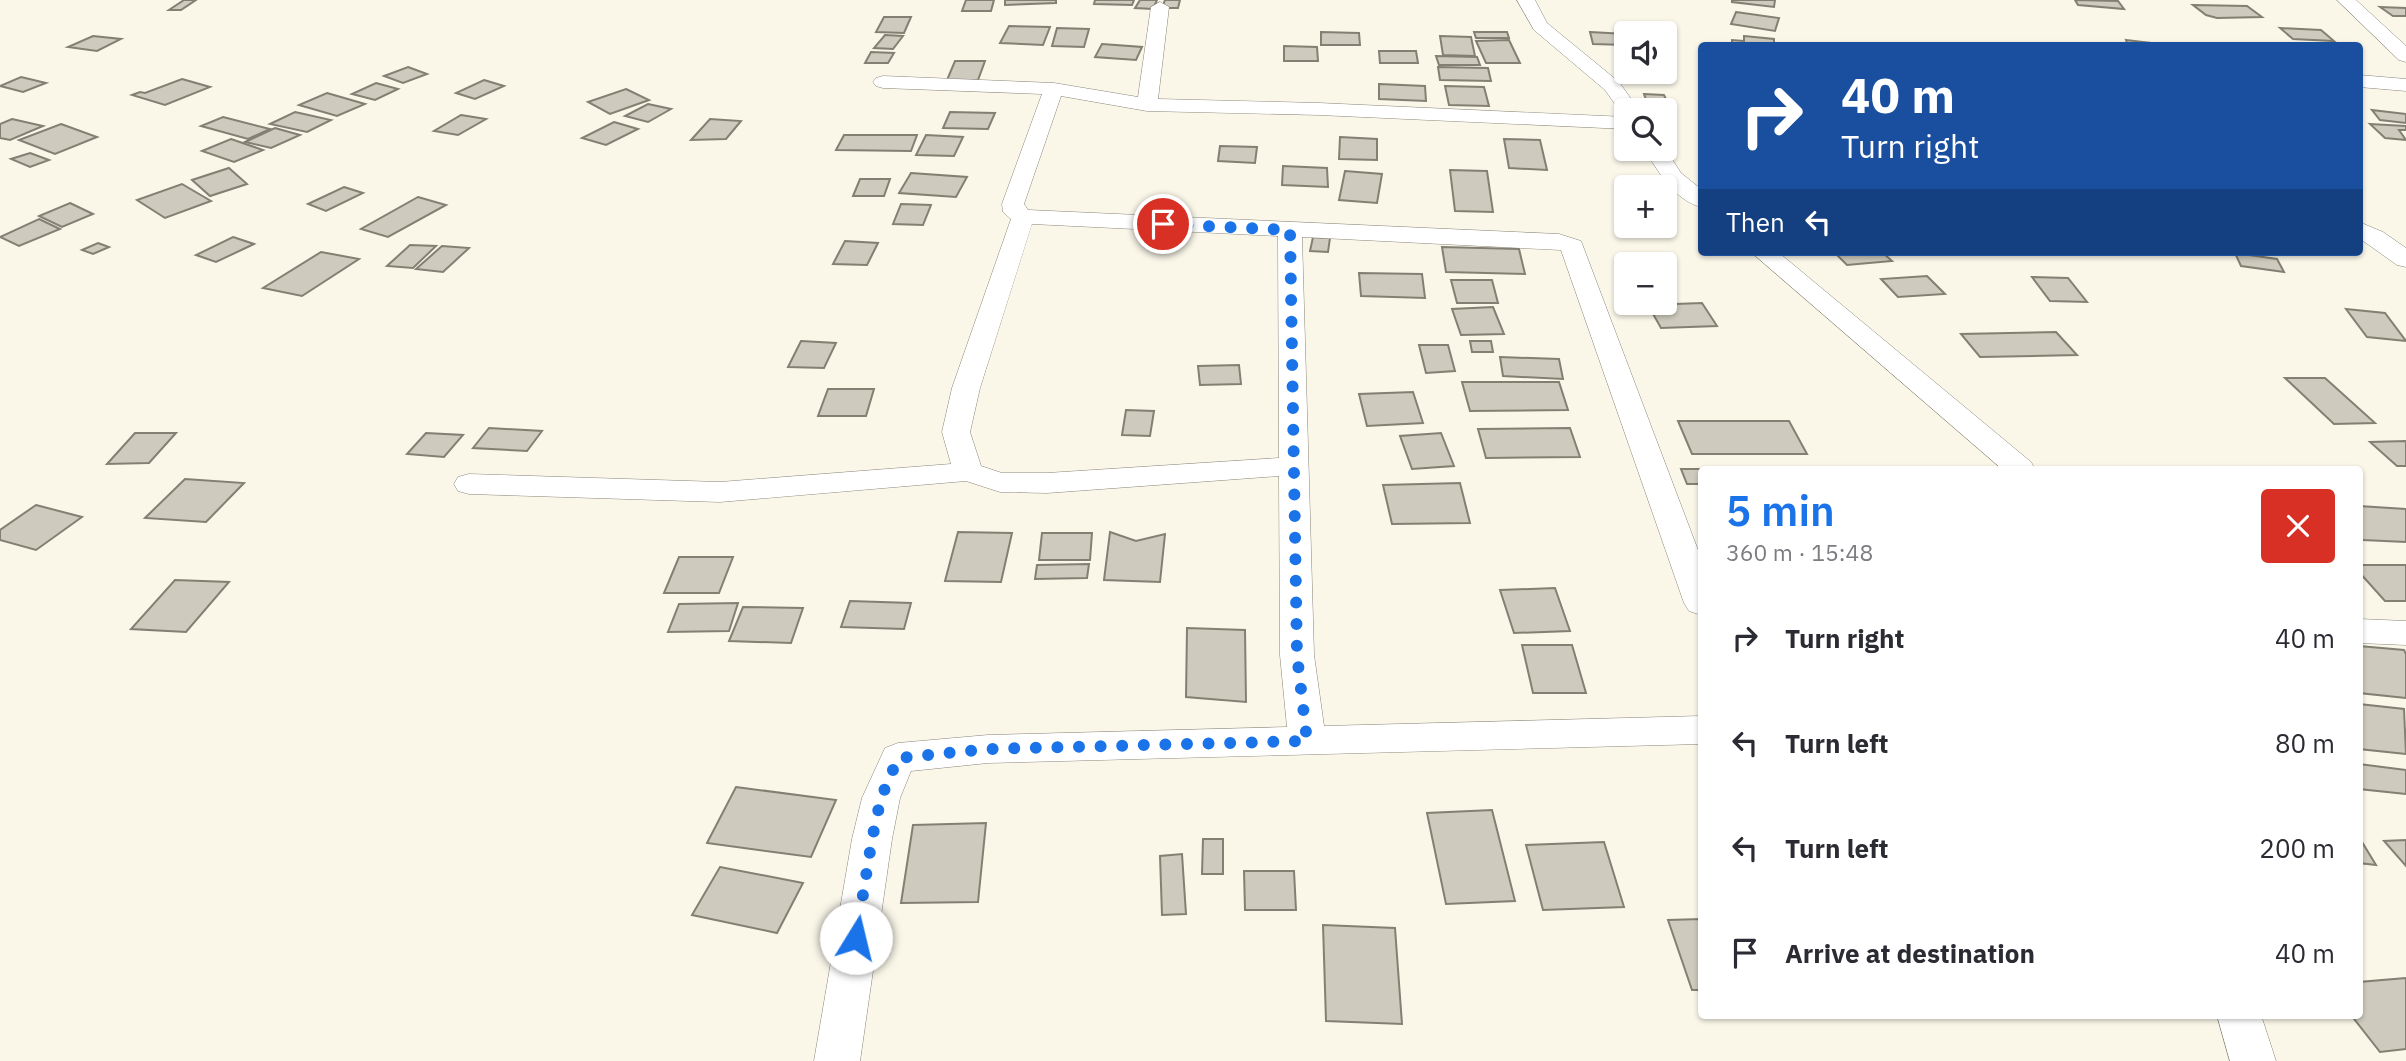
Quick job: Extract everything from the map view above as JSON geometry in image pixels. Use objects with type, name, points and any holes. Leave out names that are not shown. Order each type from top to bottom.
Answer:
[{"type":"street","points":[[1526,0],[1540,26],[1612,86],[1620,98]]},
{"type":"street","points":[[2346,0],[2406,56]]},
{"type":"street","points":[[1147,105],[1160,7]]},
{"type":"street","points":[[2363,81],[2406,85]]},
{"type":"street","points":[[883,82],[1054,89],[1147,105],[1319,109],[1614,122]]},
{"type":"street","points":[[1054,89],[1013,204],[1015,212],[1023,216],[1559,241],[1572,246],[1698,595]]},
{"type":"street","points":[[1663,161],[1674,177],[1698,197]]},
{"type":"street","points":[[968,472],[956,432],[966,388],[1023,216]]},
{"type":"street","points":[[1290,230],[1297,655],[1307,741]]},
{"type":"street","points":[[2363,231],[2406,260]]},
{"type":"street","points":[[1768,256],[2016,466]]},
{"type":"street","points":[[469,484],[720,492],[968,472],[1000,482],[1047,483],[1294,466]]},
{"type":"street","points":[[2363,631],[2406,633]]},
{"type":"street","points":[[837,1061],[872,839],[881,798],[898,758],[988,749],[1698,730]]},
{"type":"street","points":[[2240,1019],[2253,1061]]},
{"type":"building","points":[[184,0],[196,0],[181,10],[169,10]]},
{"type":"building","points":[[966,0],[994,0],[991,11],[962,11]]},
{"type":"building","points":[[1005,0],[1056,0],[1056,3],[1005,5]]},
{"type":"building","points":[[1095,0],[1134,0],[1132,5],[1094,4]]},
{"type":"building","points":[[1140,0],[1157,0],[1153,9],[1135,8]]},
{"type":"building","points":[[1165,0],[1180,0],[1178,8],[1162,8]]},
{"type":"building","points":[[1732,0],[1775,0],[1774,7]]},
{"type":"building","points":[[2075,0],[2118,1],[2124,9],[2078,5]]},
{"type":"building","points":[[2193,5],[2247,6],[2262,17],[2217,18],[2206,15]]},
{"type":"building","points":[[2380,7],[2406,8],[2406,16],[2393,16]]},
{"type":"building","points":[[1736,12],[1779,18],[1775,31],[1731,24]]},
{"type":"building","points":[[884,17],[911,17],[904,33],[876,32]]},
{"type":"building","points":[[1009,26],[1050,27],[1043,45],[1000,43]]},
{"type":"building","points":[[1057,28],[1089,29],[1084,47],[1052,46]]},
{"type":"building","points":[[2280,28],[2321,30],[2334,41],[2293,39]]},
{"type":"building","points":[[1321,32],[1359,33],[1360,45],[1321,45]]},
{"type":"building","points":[[1474,32],[1507,32],[1509,38],[1476,38]]},
{"type":"building","points":[[1590,32],[1614,33],[1614,45],[1593,44]]},
{"type":"building","points":[[885,35],[903,36],[893,49],[874,48]]},
{"type":"building","points":[[93,36],[121,39],[97,51],[68,47]]},
{"type":"building","points":[[1440,36],[1471,37],[1475,56],[1443,55]]},
{"type":"building","points":[[1744,36],[1774,39],[1774,42],[1732,42],[1732,40],[1744,41]]},
{"type":"building","points":[[1509,40],[1520,63],[1486,63],[1476,41]]},
{"type":"building","points":[[1102,44],[1142,47],[1136,60],[1095,57]]},
{"type":"building","points":[[1284,46],[1317,47],[1318,61],[1284,61]]},
{"type":"building","points":[[1379,51],[1416,51],[1418,63],[1380,63]]},
{"type":"building","points":[[871,52],[894,53],[888,63],[865,63]]},
{"type":"building","points":[[1436,56],[1477,57],[1480,65],[1439,65]]},
{"type":"building","points":[[955,61],[985,61],[978,80],[947,80]]},
{"type":"building","points":[[408,67],[427,74],[403,83],[384,76]]},
{"type":"building","points":[[1438,67],[1488,68],[1491,81],[1440,80]]},
{"type":"building","points":[[21,77],[46,83],[23,92],[0,86]]},
{"type":"building","points":[[182,79],[210,87],[165,105],[132,95],[145,93]]},
{"type":"building","points":[[484,80],[504,86],[475,99],[456,93]]},
{"type":"building","points":[[376,83],[398,89],[375,100],[352,94]]},
{"type":"building","points":[[1379,84],[1425,86],[1426,101],[1379,99]]},
{"type":"building","points":[[1445,86],[1484,87],[1489,106],[1449,105]]},
{"type":"building","points":[[626,89],[649,100],[610,114],[588,102]]},
{"type":"building","points":[[327,93],[365,104],[337,116],[299,105]]},
{"type":"building","points":[[1644,94],[1664,95],[1665,98],[1645,98]]},
{"type":"building","points":[[648,104],[671,109],[648,122],[625,116]]},
{"type":"building","points":[[2372,110],[2406,114],[2406,123],[2380,120]]},
{"type":"building","points":[[295,112],[331,120],[307,132],[270,124]]},
{"type":"building","points":[[950,112],[995,113],[988,129],[943,128]]},
{"type":"building","points":[[461,115],[486,119],[458,135],[434,131]]},
{"type":"building","points":[[223,117],[270,129],[248,139],[201,126]]},
{"type":"building","points":[[12,119],[43,126],[10,140],[0,138],[0,124]]},
{"type":"building","points":[[710,119],[741,121],[726,139],[691,140]]},
{"type":"building","points":[[614,122],[638,129],[606,145],[582,138]]},
{"type":"building","points":[[61,124],[97,137],[55,154],[19,140]]},
{"type":"building","points":[[2370,124],[2406,126],[2406,130],[2399,130],[2406,140],[2385,138]]},
{"type":"building","points":[[275,128],[300,135],[271,148],[245,142]]},
{"type":"building","points":[[844,135],[917,135],[911,151],[836,150]]},
{"type":"building","points":[[926,135],[963,137],[954,156],[916,155]]},
{"type":"building","points":[[1340,137],[1377,139],[1377,160],[1339,159]]},
{"type":"building","points":[[231,139],[263,150],[234,162],[202,151]]},
{"type":"building","points":[[1504,139],[1540,140],[1547,170],[1509,168]]},
{"type":"building","points":[[1220,146],[1257,147],[1255,163],[1218,161]]},
{"type":"building","points":[[30,153],[49,160],[30,167],[11,159]]},
{"type":"building","points":[[1283,166],[1327,168],[1328,187],[1282,185]]},
{"type":"building","points":[[229,168],[247,184],[210,196],[192,180]]},
{"type":"building","points":[[1450,170],[1487,171],[1493,212],[1455,211]]},
{"type":"building","points":[[1345,171],[1382,174],[1377,203],[1339,200]]},
{"type":"building","points":[[911,173],[967,177],[956,197],[899,193]]},
{"type":"building","points":[[860,179],[890,179],[884,196],[853,196]]},
{"type":"building","points":[[182,184],[211,201],[165,218],[137,200]]},
{"type":"building","points":[[344,187],[363,193],[326,211],[308,204]]},
{"type":"building","points":[[418,197],[446,205],[388,237],[361,229]]},
{"type":"building","points":[[70,203],[93,214],[62,227],[39,216]]},
{"type":"building","points":[[901,204],[931,205],[923,225],[893,224]]},
{"type":"building","points":[[39,219],[60,229],[19,246],[0,237]]},
{"type":"building","points":[[233,237],[254,244],[216,262],[196,255]]},
{"type":"building","points":[[1313,237],[1330,238],[1328,252],[1310,251]]},
{"type":"building","points":[[845,241],[878,243],[867,265],[833,264]]},
{"type":"building","points":[[98,243],[109,247],[93,254],[82,250]]},
{"type":"building","points":[[410,245],[436,246],[413,268],[387,266]]},
{"type":"building","points":[[442,246],[469,248],[443,272],[416,269]]},
{"type":"building","points":[[1442,247],[1519,249],[1525,274],[1446,272]]},
{"type":"building","points":[[321,252],[359,259],[302,296],[263,288]]},
{"type":"building","points":[[1838,256],[1886,256],[1892,261],[1847,265]]},
{"type":"building","points":[[2236,256],[2256,256],[2277,259],[2284,272],[2241,266]]},
{"type":"building","points":[[1359,273],[1422,274],[1425,298],[1361,296]]},
{"type":"building","points":[[1927,276],[1945,294],[1898,297],[1881,279]]},
{"type":"building","points":[[2032,277],[2068,278],[2087,302],[2050,301]]},
{"type":"building","points":[[1451,280],[1492,280],[1498,303],[1457,303]]},
{"type":"building","points":[[1702,303],[1717,326],[1661,328],[1654,315],[1677,315],[1677,304]]},
{"type":"building","points":[[1493,307],[1504,334],[1461,335],[1452,309]]},
{"type":"building","points":[[2346,309],[2385,313],[2406,341],[2367,337]]},
{"type":"building","points":[[2056,332],[2077,355],[1980,357],[1961,334]]},
{"type":"building","points":[[801,341],[836,343],[824,368],[788,367]]},
{"type":"building","points":[[1470,341],[1491,341],[1493,352],[1472,352]]},
{"type":"building","points":[[1419,345],[1448,345],[1455,371],[1426,373]]},
{"type":"building","points":[[1500,357],[1559,359],[1563,379],[1503,376]]},
{"type":"building","points":[[1239,365],[1241,384],[1200,385],[1198,366]]},
{"type":"building","points":[[2285,378],[2325,378],[2375,423],[2334,424]]},
{"type":"building","points":[[1462,382],[1559,382],[1568,410],[1470,411]]},
{"type":"building","points":[[828,389],[874,389],[866,416],[818,416]]},
{"type":"building","points":[[1413,392],[1423,423],[1367,426],[1359,394]]},
{"type":"building","points":[[1126,410],[1154,411],[1150,436],[1122,435]]},
{"type":"building","points":[[1678,421],[1789,421],[1807,454],[1692,454]]},
{"type":"building","points":[[489,428],[542,431],[527,451],[473,448]]},
{"type":"building","points":[[1570,428],[1580,457],[1486,458],[1478,429]]},
{"type":"building","points":[[135,433],[176,433],[149,463],[107,464]]},
{"type":"building","points":[[426,433],[463,435],[444,457],[407,454]]},
{"type":"building","points":[[1441,433],[1454,466],[1412,469],[1400,436]]},
{"type":"building","points":[[2406,441],[2406,466],[2397,466],[2370,442]]},
{"type":"building","points":[[1681,469],[1698,469],[1698,484],[1687,484]]},
{"type":"building","points":[[185,479],[244,483],[206,522],[145,518]]},
{"type":"building","points":[[1460,483],[1470,523],[1392,524],[1383,485]]},
{"type":"building","points":[[36,505],[82,517],[36,550],[0,540],[0,530]]},
{"type":"building","points":[[2363,506],[2406,509],[2406,542],[2363,540]]},
{"type":"building","points":[[958,532],[1012,533],[1001,582],[945,581]]},
{"type":"building","points":[[1110,532],[1136,541],[1165,534],[1160,582],[1104,580]]},
{"type":"building","points":[[1042,533],[1092,533],[1090,560],[1039,560]]},
{"type":"building","points":[[679,557],[733,557],[719,593],[664,593]]},
{"type":"building","points":[[1089,564],[1087,578],[1035,579],[1037,565]]},
{"type":"building","points":[[2363,565],[2406,565],[2406,601],[2385,601],[2363,576]]},
{"type":"building","points":[[175,580],[229,582],[186,632],[131,629]]},
{"type":"building","points":[[1555,588],[1570,631],[1514,633],[1500,590]]},
{"type":"building","points":[[850,601],[911,603],[904,629],[841,627]]},
{"type":"building","points":[[738,603],[729,631],[668,632],[679,604]]},
{"type":"building","points":[[743,607],[803,608],[791,643],[729,641]]},
{"type":"building","points":[[1187,628],[1245,630],[1246,702],[1186,697]]},
{"type":"building","points":[[1522,645],[1572,645],[1586,693],[1533,693]]},
{"type":"building","points":[[2363,646],[2404,650],[2406,698],[2363,693]]},
{"type":"building","points":[[2363,704],[2404,709],[2406,754],[2363,749]]},
{"type":"building","points":[[2363,765],[2406,770],[2406,794],[2363,789]]},
{"type":"building","points":[[736,787],[836,800],[811,857],[707,843]]},
{"type":"building","points":[[1492,810],[1515,901],[1446,904],[1427,813]]},
{"type":"building","points":[[986,823],[978,902],[901,903],[913,825]]},
{"type":"building","points":[[1203,839],[1223,839],[1223,874],[1202,874]]},
{"type":"building","points":[[2406,840],[2406,866],[2384,841]]},
{"type":"building","points":[[1604,842],[1624,907],[1543,910],[1526,845]]},
{"type":"building","points":[[2363,844],[2376,865],[2363,863]]},
{"type":"building","points":[[1182,854],[1186,914],[1162,915],[1160,856]]},
{"type":"building","points":[[720,867],[803,883],[777,933],[692,915]]},
{"type":"building","points":[[1244,871],[1294,871],[1296,910],[1245,910]]},
{"type":"building","points":[[1698,919],[1698,990],[1692,990],[1668,920]]},
{"type":"building","points":[[1323,925],[1395,928],[1402,1024],[1326,1021]]},
{"type":"building","points":[[2406,978],[2406,1049],[2380,1052],[2354,1019],[2363,1019],[2363,982]]},
{"type":"route","points":[[856,938],[881,798],[898,758],[988,749],[1307,741],[1297,655],[1290,230],[1163,224]]}]
